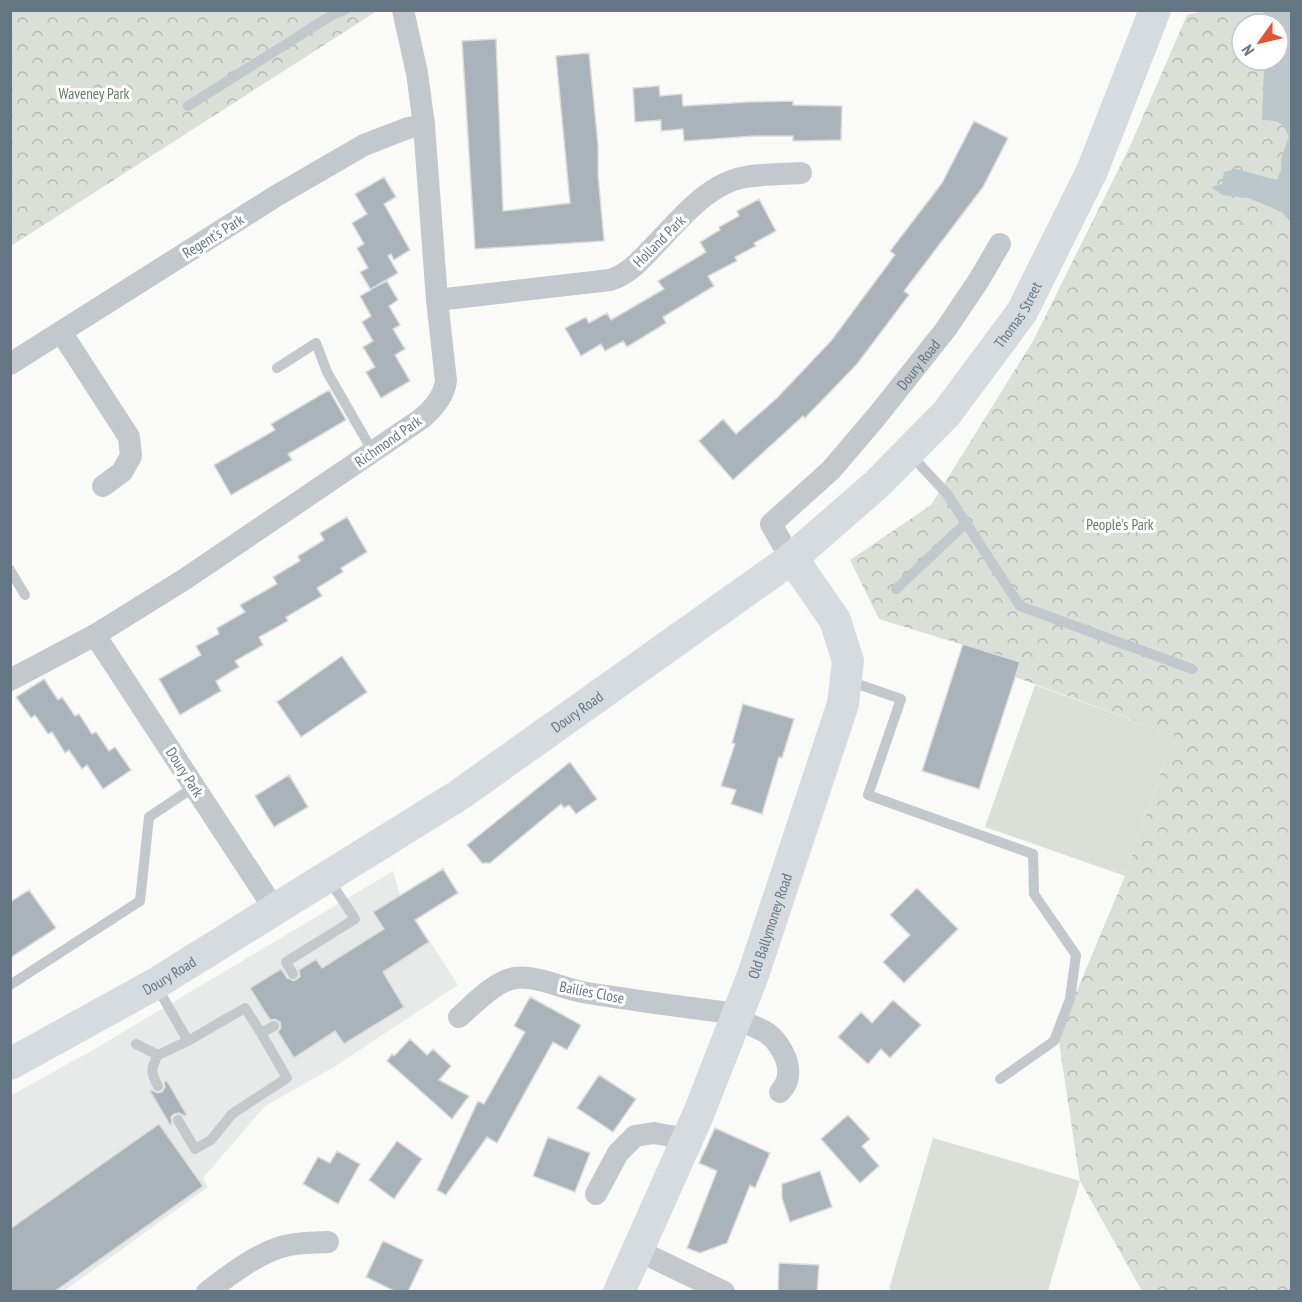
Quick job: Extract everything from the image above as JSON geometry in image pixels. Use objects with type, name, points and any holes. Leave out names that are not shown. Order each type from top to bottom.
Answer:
[{"type":"street","name":"Richmond Park","points":[[10,680],[95,635],[184,579],[432,410],[445,390],[424,125],[417,73],[403,10]]},
{"type":"street","name":"Thomas Street","points":[[791,560],[877,484],[946,414],[1022,312],[1092,171],[1155,10]]},
{"type":"street","name":"Regent's Park","points":[[10,364],[276,196],[364,144],[424,125]]},
{"type":"street","name":"Holland Park","points":[[437,300],[610,280],[628,271],[680,220],[718,187],[746,177],[801,173]]},
{"type":"street","name":"Doury Road","points":[[10,1064],[154,984],[459,795],[791,560],[771,524],[831,470],[877,416],[946,329],[1000,244]]},
{"type":"street","points":[[61,332],[129,437],[131,456],[122,472],[103,486]]},
{"type":"street","name":"Old Ballymoney Road","points":[[619,1292],[698,1115],[753,975],[843,704],[848,661],[834,620],[791,560]]},
{"type":"street","name":"Doury Park","points":[[95,635],[275,910]]},
{"type":"street","name":"Bailies Close","points":[[459,1017],[500,984],[510,979],[521,978],[590,993],[736,1016],[765,1032],[779,1046],[789,1072],[788,1079],[780,1092]]},
{"type":"street","points":[[596,1194],[618,1153],[635,1136],[654,1133],[687,1139]]},
{"type":"street","points":[[207,1292],[230,1275],[278,1247],[328,1242]]},
{"type":"street","points":[[637,1251],[724,1292]]},
{"type":"lane","points":[[188,106],[331,13],[345,10]]},
{"type":"lane","points":[[277,368],[316,343],[327,372],[373,452]]},
{"type":"lane","points":[[909,452],[947,494],[1020,606],[1192,669]]},
{"type":"lane","points":[[896,589],[966,523]]},
{"type":"lane","points":[[10,570],[26,595]]},
{"type":"lane","points":[[846,680],[901,699],[868,795],[1033,854],[1034,894],[1076,955],[1070,999],[1054,1041],[1000,1078]]},
{"type":"lane","points":[[10,985],[140,901],[149,817],[194,787]]},
{"type":"lane","points":[[293,974],[286,962],[355,919],[328,877]]},
{"type":"lane","points":[[154,984],[188,1041]]},
{"type":"lane","points":[[158,1086],[153,1077],[152,1067],[158,1054],[188,1041],[245,1008],[287,1078],[232,1114],[211,1140],[195,1149],[178,1120]]},
{"type":"lane","points":[[261,1033],[274,1026]]},
{"type":"lane","points":[[136,1044],[158,1054]]},
{"type":"shaded area","points":[[1291,11],[1291,223],[1282,212],[1249,198],[1222,195],[1211,187],[1222,184],[1224,172],[1236,169],[1277,180],[1281,170],[1281,159],[1289,136],[1279,123],[1262,120],[1264,72],[1290,72],[1290,12],[1264,12]]},
{"type":"shaded area","points":[[393,871],[400,895],[458,985],[334,1067],[265,1106],[203,1178],[208,1187],[64,1291],[11,1291],[10,1096],[93,1050]]},
{"type":"green space","name":"People's Park","points":[[1205,10],[1291,11],[1291,1291],[1142,1291],[1080,1181],[1058,1036],[1125,876],[1174,735],[1015,677],[1019,662],[879,619],[850,560],[931,505],[1033,341],[1131,144],[1187,15]]},
{"type":"green space","name":"Waveney Park","points":[[11,11],[377,11],[11,246]]},
{"type":"green space","points":[[1035,685],[1174,735],[1125,876],[985,827]]},
{"type":"green space","points":[[933,1138],[1080,1181],[1048,1291],[896,1292],[889,1289]]},
{"type":"building","points":[[496,39],[503,211],[570,203],[556,56],[589,53],[604,241],[475,249],[462,41]]},
{"type":"building","points":[[659,86],[660,96],[682,94],[683,106],[793,101],[793,105],[842,106],[841,140],[793,141],[793,136],[755,136],[684,141],[683,129],[661,131],[661,120],[635,122],[633,88]]},
{"type":"building","points":[[974,121],[1008,138],[983,187],[904,291],[909,295],[857,364],[805,418],[803,416],[733,480],[699,441],[723,419],[736,434],[777,398],[831,341],[895,255],[890,251],[942,183]]},
{"type":"building","points":[[384,177],[396,197],[384,204],[410,250],[394,260],[391,254],[388,256],[398,273],[371,289],[387,281],[398,300],[389,306],[400,325],[393,329],[405,349],[395,355],[410,381],[381,398],[366,372],[375,367],[363,347],[373,341],[362,322],[371,316],[360,296],[371,290],[360,272],[368,268],[357,248],[364,244],[352,223],[367,214],[355,194]]},
{"type":"building","points":[[759,199],[776,231],[754,243],[756,246],[735,257],[737,261],[708,276],[714,286],[663,317],[666,323],[627,347],[623,341],[605,351],[601,344],[581,356],[565,328],[586,317],[589,323],[607,313],[611,320],[664,289],[658,281],[706,252],[700,242],[720,230],[719,227],[739,216],[737,211]]},
{"type":"building","points":[[329,390],[346,420],[288,454],[292,460],[231,495],[214,465],[275,430],[271,424]]},
{"type":"building","points":[[347,517],[367,552],[341,568],[343,572],[317,588],[322,596],[286,617],[288,621],[259,637],[263,645],[235,661],[239,667],[216,681],[221,691],[180,715],[159,679],[201,655],[196,646],[219,634],[217,628],[245,612],[240,605],[277,584],[273,577],[300,561],[298,556],[324,540],[320,533]]},
{"type":"building","points":[[963,644],[1020,662],[979,789],[922,771]]},
{"type":"building","points":[[342,656],[367,692],[301,737],[277,702]]},
{"type":"building","points":[[44,679],[58,700],[62,697],[75,716],[79,714],[92,734],[96,732],[109,751],[115,747],[131,770],[103,789],[87,765],[82,769],[69,750],[65,753],[52,732],[48,734],[35,715],[31,718],[16,697]]},
{"type":"building","points":[[743,704],[794,719],[782,758],[779,757],[762,814],[731,804],[736,790],[721,786],[735,744],[732,743]]},
{"type":"building","points":[[570,762],[597,799],[576,814],[569,805],[564,808],[561,804],[490,863],[482,863],[467,845]]},
{"type":"building","points":[[289,775],[308,807],[274,827],[255,796]]},
{"type":"building","points":[[443,869],[458,893],[415,920],[429,942],[383,972],[404,1007],[344,1044],[335,1031],[294,1058],[278,1032],[281,1027],[280,1022],[275,1019],[270,1020],[250,988],[281,969],[287,978],[294,981],[300,977],[299,970],[316,959],[322,968],[384,929],[373,912]]},
{"type":"building","points":[[917,888],[958,929],[904,983],[883,962],[910,935],[890,915]]},
{"type":"building","points":[[29,890],[56,928],[10,958],[10,902]]},
{"type":"building","points":[[530,997],[581,1025],[567,1050],[553,1042],[497,1143],[487,1137],[446,1195],[437,1190],[478,1101],[484,1104],[525,1032],[514,1026]]},
{"type":"building","points":[[893,1000],[921,1025],[890,1058],[881,1049],[868,1064],[838,1037],[861,1012],[872,1023]]},
{"type":"building","points":[[410,1039],[427,1055],[433,1049],[451,1066],[439,1080],[469,1096],[452,1119],[387,1061]]},
{"type":"building","points":[[599,1075],[636,1099],[613,1132],[577,1108]]},
{"type":"building","points":[[167,1081],[187,1115],[174,1114],[170,1125],[150,1091],[162,1092],[165,1087],[164,1082]]},
{"type":"building","points":[[848,1115],[870,1139],[862,1146],[879,1166],[860,1183],[821,1139]]},
{"type":"building","points":[[159,1124],[203,1186],[54,1292],[10,1292],[10,1229]]},
{"type":"building","points":[[715,1128],[770,1153],[755,1188],[750,1185],[727,1243],[700,1253],[687,1248],[717,1171],[699,1163]]},
{"type":"building","points":[[548,1137],[590,1153],[575,1192],[533,1176]]},
{"type":"building","points":[[397,1141],[422,1159],[394,1199],[369,1180]]},
{"type":"building","points":[[337,1151],[360,1164],[338,1204],[303,1184],[318,1157],[330,1163]]},
{"type":"building","points":[[820,1171],[832,1207],[790,1222],[782,1198],[782,1184]]},
{"type":"building","points":[[383,1241],[423,1260],[408,1292],[396,1292],[366,1277]]},
{"type":"building","points":[[779,1263],[819,1265],[817,1292],[778,1292]]}]
